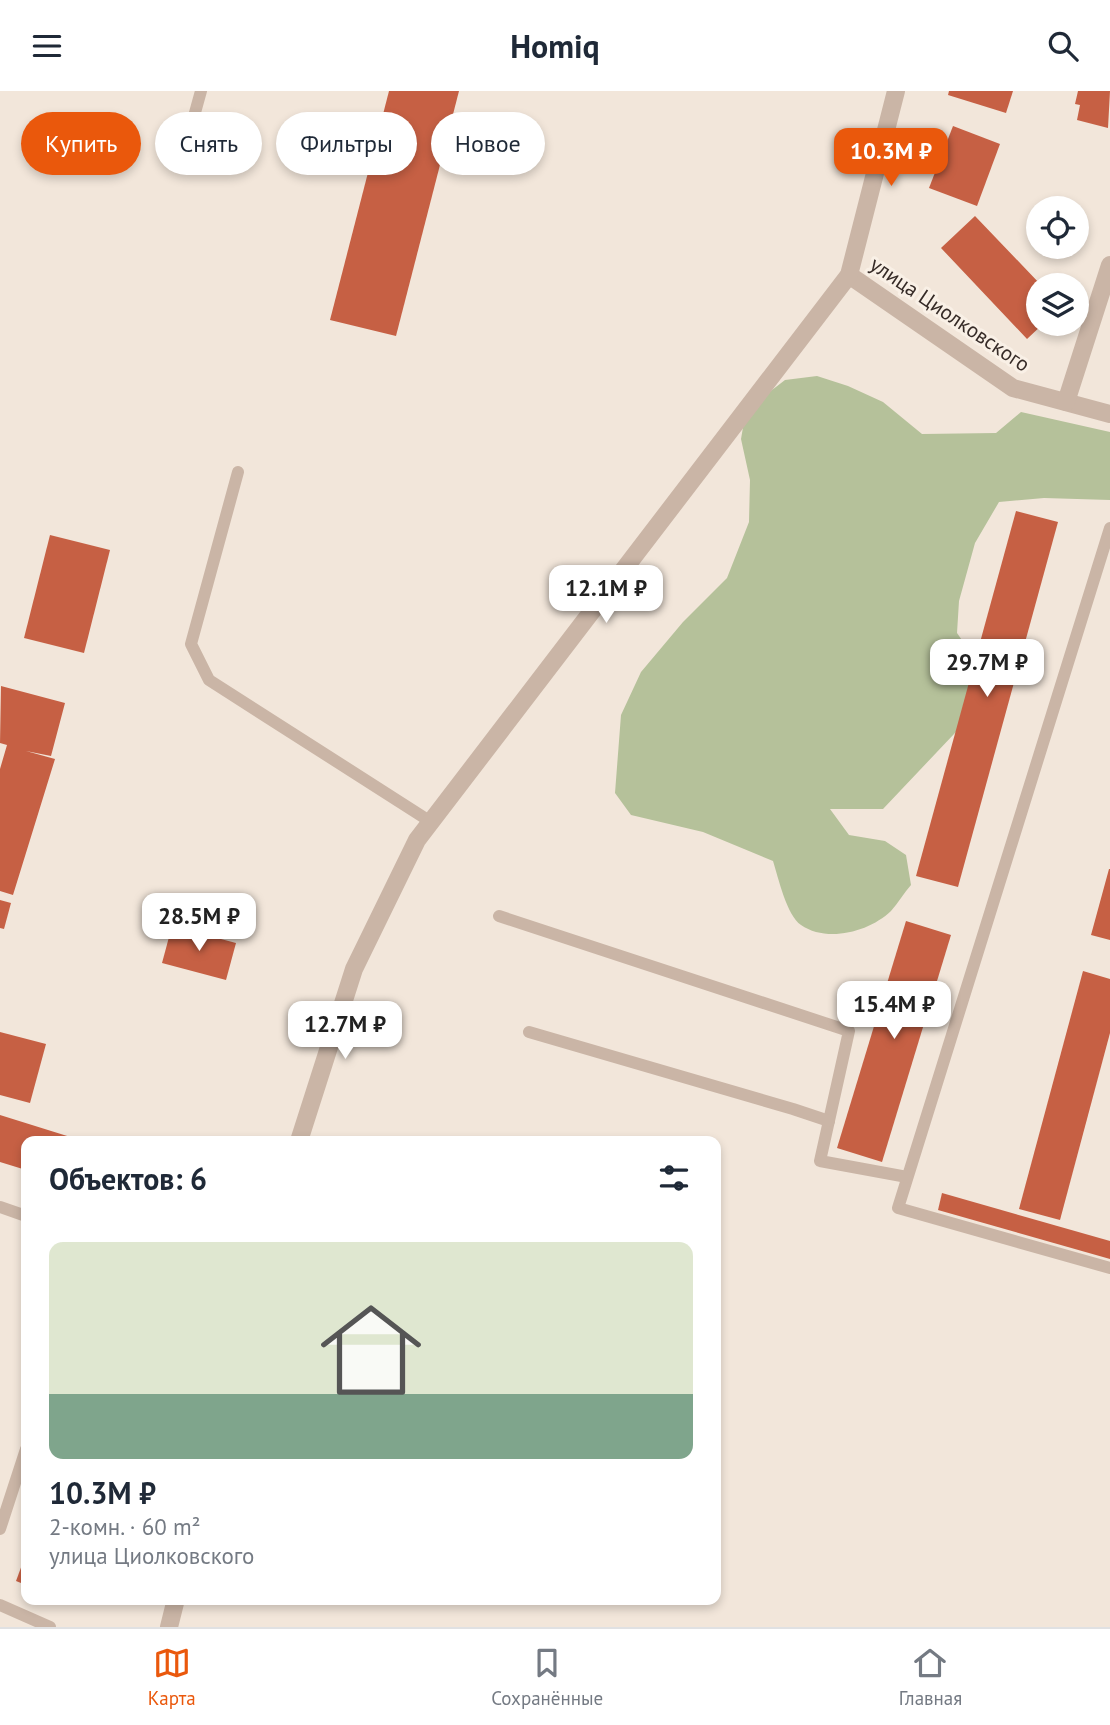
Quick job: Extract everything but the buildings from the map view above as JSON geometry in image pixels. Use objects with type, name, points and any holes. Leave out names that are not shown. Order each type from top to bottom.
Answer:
[{"type":"street","points":[[301,1136],[354,969],[417,840],[849,275],[896,91]]},
{"type":"street","points":[[1066,402],[1110,265]]},
{"type":"street","name":"улица Циолковского","points":[[849,275],[1013,388],[1110,414]]},
{"type":"street","points":[[169,1627],[174,1605]]},
{"type":"lane","points":[[195,112],[201,91]]},
{"type":"lane","points":[[238,472],[191,644],[209,680],[431,822]]},
{"type":"lane","points":[[1110,529],[898,1207],[1110,1268]]},
{"type":"lane","points":[[499,916],[849,1031],[820,1161],[908,1177]]},
{"type":"lane","points":[[528,1032],[829,1121]]},
{"type":"lane","points":[[0,1207],[21,1214]]},
{"type":"lane","points":[[0,1529],[21,1464]]},
{"type":"lane","points":[[0,1605],[50,1627]]},
{"type":"green space","points":[[817,376],[883,402],[922,434],[996,433],[1021,412],[1110,432],[1110,500],[1044,498],[999,502],[975,543],[959,601],[957,633],[982,669],[972,715],[883,809],[830,809],[849,835],[885,841],[906,855],[911,885],[891,911],[882,918],[860,929],[835,934],[811,930],[796,920],[784,896],[773,861],[703,832],[631,815],[615,793],[621,715],[641,672],[683,622],[727,578],[749,522],[750,480],[741,439],[746,410],[785,380]]}]
